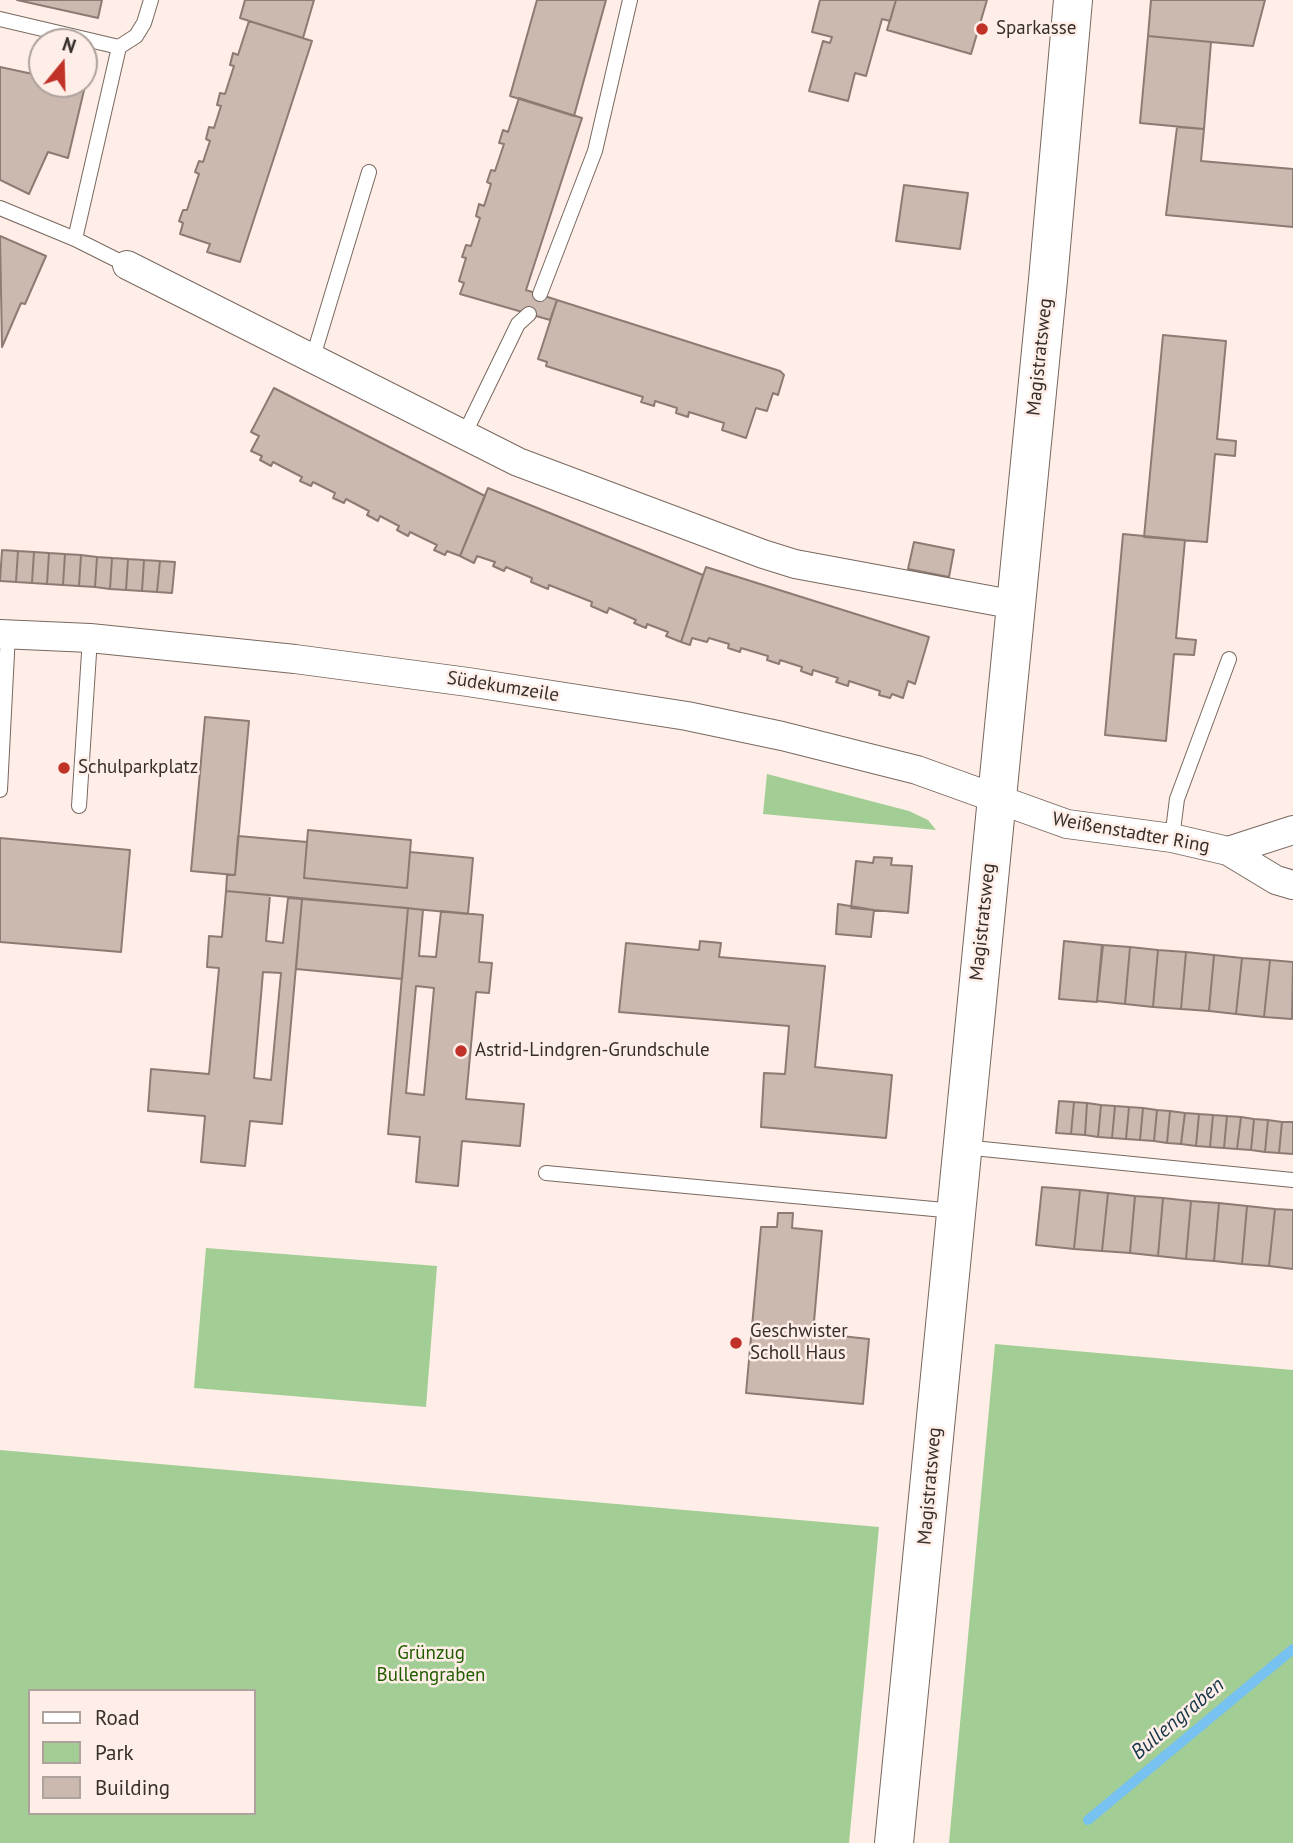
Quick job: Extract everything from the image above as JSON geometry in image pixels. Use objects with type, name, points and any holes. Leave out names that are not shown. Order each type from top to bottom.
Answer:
[{"type":"street","name":"Magistratsweg","points":[[894,1843],[1073,0]]},
{"type":"street","points":[[127,265],[518,462],[795,564],[1016,605]]},
{"type":"street","name":"Südekumzeile","points":[[4,634],[202,648],[361,667],[687,716],[891,763],[995,800]]},
{"type":"street","name":"Weißenstadter Ring","points":[[995,800],[1067,824],[1172,838],[1228,851],[1276,880],[1293,885]]},
{"type":"street","name":"Weißenstadter Ring","points":[[1228,851],[1293,830]]},
{"type":"lane","points":[[75,239],[119,47],[136,36],[144,23],[151,0]]},
{"type":"lane","points":[[540,294],[595,151],[630,0]]},
{"type":"lane","points":[[0,19],[119,47]]},
{"type":"lane","points":[[313,357],[369,172]]},
{"type":"lane","points":[[0,208],[75,239],[127,265]]},
{"type":"lane","points":[[464,435],[518,324],[529,314]]},
{"type":"lane","points":[[0,790],[4,634]]},
{"type":"lane","points":[[79,806],[90,638]]},
{"type":"lane","points":[[1172,838],[1177,799],[1229,659]]},
{"type":"lane","points":[[962,1147],[1293,1180]]},
{"type":"lane","points":[[545,1173],[956,1211]]},
{"type":"green space","points":[[767,774],[909,811],[928,820],[936,830],[763,814]]},
{"type":"green space","points":[[206,1248],[437,1266],[426,1407],[194,1388]]},
{"type":"green space","points":[[995,1344],[1293,1370],[1293,1843],[949,1843]]},
{"type":"green space","name":"Grünzug Bullengraben","points":[[0,1450],[879,1527],[849,1843],[0,1843]]},
{"type":"building","points":[[17,0],[102,0],[98,18]]},
{"type":"building","points":[[245,0],[314,0],[303,38],[240,18]]},
{"type":"building","points":[[537,0],[606,0],[574,116],[510,96]]},
{"type":"building","points":[[820,0],[896,0],[890,21],[882,19],[866,76],[855,73],[848,101],[809,91],[823,41],[830,43],[832,37],[812,32]]},
{"type":"building","points":[[896,0],[987,0],[971,54],[887,30]]},
{"type":"building","points":[[1151,0],[1265,0],[1253,46],[1148,36]]},
{"type":"building","points":[[249,21],[312,41],[240,262],[207,252],[210,244],[180,234],[183,223],[179,221],[183,210],[187,210],[199,174],[195,172],[199,161],[203,162],[210,141],[206,139],[209,127],[214,128],[221,106],[217,105],[220,93],[225,94],[234,66],[230,65],[233,53],[238,55]]},
{"type":"building","points":[[1148,36],[1211,42],[1204,129],[1140,123]]},
{"type":"building","points":[[0,67],[28,73],[28,98],[82,98],[68,158],[48,152],[29,194],[0,180]]},
{"type":"building","points":[[519,98],[582,118],[526,290],[557,300],[550,320],[460,294],[464,283],[459,281],[466,258],[462,257],[466,245],[471,246],[480,218],[476,216],[479,204],[484,206],[491,184],[487,182],[491,170],[495,171],[504,144],[499,143],[503,130],[508,132]]},
{"type":"building","points":[[1177,127],[1204,129],[1201,161],[1293,169],[1293,227],[1166,215]]},
{"type":"building","points":[[904,185],[968,193],[960,249],[896,241]]},
{"type":"building","points":[[0,236],[46,256],[2,347]]},
{"type":"building","points":[[557,300],[780,371],[784,375],[778,395],[773,393],[767,411],[756,408],[746,438],[722,430],[724,423],[689,412],[688,417],[676,413],[677,408],[655,401],[654,406],[641,402],[643,397],[546,366],[547,362],[538,359]]},
{"type":"building","points":[[1163,335],[1226,341],[1217,439],[1236,441],[1235,456],[1215,454],[1207,542],[1144,537]]},
{"type":"building","points":[[274,388],[485,496],[460,556],[447,551],[445,555],[434,550],[437,545],[410,532],[408,536],[397,530],[399,526],[380,516],[378,521],[367,515],[369,511],[346,499],[344,503],[333,498],[335,493],[313,482],[311,486],[300,481],[302,477],[273,462],[271,466],[260,460],[262,456],[251,451],[259,436],[251,432]]},
{"type":"building","points":[[488,488],[703,575],[681,642],[666,636],[668,632],[647,624],[646,628],[634,623],[636,620],[609,608],[607,613],[591,606],[592,602],[549,585],[548,589],[531,582],[532,578],[506,567],[504,571],[493,566],[495,562],[477,556],[474,563],[460,556]]},
{"type":"building","points":[[1123,534],[1185,540],[1176,638],[1196,640],[1194,655],[1174,654],[1166,741],[1105,735]]},
{"type":"building","points":[[914,542],[954,550],[949,577],[908,569]]},
{"type":"building","points":[[2,550],[18,551],[16,582],[0,581]]},
{"type":"building","points":[[18,551],[34,552],[32,583],[16,582]]},
{"type":"building","points":[[34,552],[49,553],[47,584],[32,583]]},
{"type":"building","points":[[49,553],[65,554],[63,585],[47,584]]},
{"type":"building","points":[[65,554],[81,555],[79,586],[63,585]]},
{"type":"building","points":[[81,555],[97,557],[95,587],[79,586]]},
{"type":"building","points":[[97,557],[112,558],[110,589],[95,587]]},
{"type":"building","points":[[112,558],[128,559],[126,590],[110,589]]},
{"type":"building","points":[[128,559],[144,560],[142,591],[126,590]]},
{"type":"building","points":[[144,560],[160,561],[157,592],[142,591]]},
{"type":"building","points":[[160,561],[175,562],[172,593],[157,592]]},
{"type":"building","points":[[706,567],[929,637],[915,684],[908,681],[903,698],[892,694],[890,698],[879,695],[880,691],[849,681],[848,686],[836,682],[838,678],[813,670],[812,675],[801,671],[802,667],[780,660],[779,664],[767,660],[768,656],[741,648],[740,652],[728,648],[729,644],[709,638],[707,642],[692,638],[690,645],[681,642]]},
{"type":"building","points":[[205,717],[249,721],[235,875],[191,871]]},
{"type":"building","points":[[308,830],[411,840],[407,888],[304,878]]},
{"type":"building","points":[[238,836],[307,842],[304,878],[407,888],[410,852],[473,858],[468,914],[226,891],[227,875],[235,875]]},
{"type":"building","points":[[0,838],[130,850],[121,952],[0,942]]},
{"type":"building","points":[[874,857],[892,858],[891,865],[912,866],[908,913],[851,908],[856,861],[873,863]]},
{"type":"building","points":[[226,891],[270,895],[266,941],[283,943],[288,898],[302,899],[282,1124],[250,1121],[245,1166],[201,1162],[205,1116],[148,1111],[151,1069],[209,1074],[219,968],[207,967],[209,936],[222,937]],"holes":[[[263,972],[281,973],[271,1080],[254,1078]]]},
{"type":"building","points":[[302,899],[408,908],[402,979],[296,969]]},
{"type":"building","points":[[838,904],[874,910],[871,937],[836,934]]},
{"type":"building","points":[[408,908],[423,910],[419,956],[436,957],[441,911],[483,915],[479,962],[492,963],[489,993],[476,992],[466,1099],[524,1104],[520,1146],[462,1141],[458,1186],[416,1182],[420,1137],[388,1134]],"holes":[[[416,986],[434,988],[424,1095],[406,1093]]]},
{"type":"building","points":[[700,941],[721,943],[719,957],[825,966],[815,1067],[892,1075],[886,1138],[761,1127],[764,1073],[785,1074],[789,1026],[619,1012],[626,943],[699,950]]},
{"type":"building","points":[[1064,941],[1102,945],[1097,1002],[1059,999]]},
{"type":"building","points":[[1103,945],[1130,947],[1125,1004],[1097,1001]]},
{"type":"building","points":[[1130,947],[1158,950],[1153,1007],[1125,1004]]},
{"type":"building","points":[[1158,950],[1186,952],[1181,1009],[1153,1007]]},
{"type":"building","points":[[1186,952],[1214,955],[1209,1011],[1181,1009]]},
{"type":"building","points":[[1214,955],[1242,958],[1236,1014],[1209,1011]]},
{"type":"building","points":[[1242,958],[1270,960],[1264,1017],[1236,1014]]},
{"type":"building","points":[[1270,960],[1293,962],[1292,1019],[1264,1017]]},
{"type":"building","points":[[1059,1101],[1074,1102],[1071,1134],[1056,1133]]},
{"type":"building","points":[[1074,1102],[1087,1103],[1085,1135],[1071,1134]]},
{"type":"building","points":[[1087,1103],[1101,1105],[1098,1137],[1085,1135]]},
{"type":"building","points":[[1101,1105],[1115,1106],[1112,1138],[1098,1137]]},
{"type":"building","points":[[1115,1106],[1129,1107],[1126,1139],[1112,1138]]},
{"type":"building","points":[[1129,1107],[1143,1108],[1140,1140],[1126,1139]]},
{"type":"building","points":[[1143,1108],[1157,1110],[1154,1141],[1140,1140]]},
{"type":"building","points":[[1157,1110],[1170,1111],[1167,1143],[1154,1141]]},
{"type":"building","points":[[1170,1111],[1185,1113],[1181,1144],[1167,1143]]},
{"type":"building","points":[[1185,1113],[1199,1114],[1196,1146],[1181,1144]]},
{"type":"building","points":[[1199,1114],[1213,1115],[1210,1147],[1196,1146]]},
{"type":"building","points":[[1213,1115],[1227,1116],[1224,1148],[1210,1147]]},
{"type":"building","points":[[1227,1116],[1241,1117],[1237,1149],[1224,1148]]},
{"type":"building","points":[[1241,1117],[1254,1119],[1251,1150],[1237,1149]]},
{"type":"building","points":[[1254,1119],[1268,1120],[1265,1152],[1251,1150]]},
{"type":"building","points":[[1268,1120],[1282,1122],[1279,1153],[1265,1152]]},
{"type":"building","points":[[1282,1122],[1293,1122],[1293,1154],[1279,1153]]},
{"type":"building","points":[[1042,1187],[1080,1190],[1074,1249],[1036,1245]]},
{"type":"building","points":[[1080,1190],[1108,1193],[1102,1251],[1074,1249]]},
{"type":"building","points":[[1108,1193],[1135,1196],[1130,1253],[1102,1251]]},
{"type":"building","points":[[1135,1196],[1163,1198],[1158,1256],[1130,1253]]},
{"type":"building","points":[[1163,1198],[1191,1201],[1186,1259],[1158,1256]]},
{"type":"building","points":[[1191,1201],[1219,1203],[1214,1261],[1186,1259]]},
{"type":"building","points":[[1219,1203],[1247,1206],[1242,1264],[1214,1261]]},
{"type":"building","points":[[1247,1206],[1275,1209],[1269,1266],[1242,1264]]},
{"type":"building","points":[[1275,1209],[1293,1210],[1293,1269],[1269,1266]]},
{"type":"building","points":[[778,1213],[793,1213],[792,1228],[822,1231],[813,1333],[869,1339],[863,1404],[746,1393],[761,1227],[777,1227]]},
{"type":"waterway","name":"Bullengraben","points":[[1088,1820],[1293,1649]]},
{"type":"place","name":"Sparkasse","points":[[982,29]]},
{"type":"place","name":"Schulparkplatz","points":[[64,768]]},
{"type":"place","name":"Astrid-Lindgren-Grundschule","points":[[461,1051]]},
{"type":"place","name":"Geschwister Scholl Haus","points":[[736,1343]]}]
